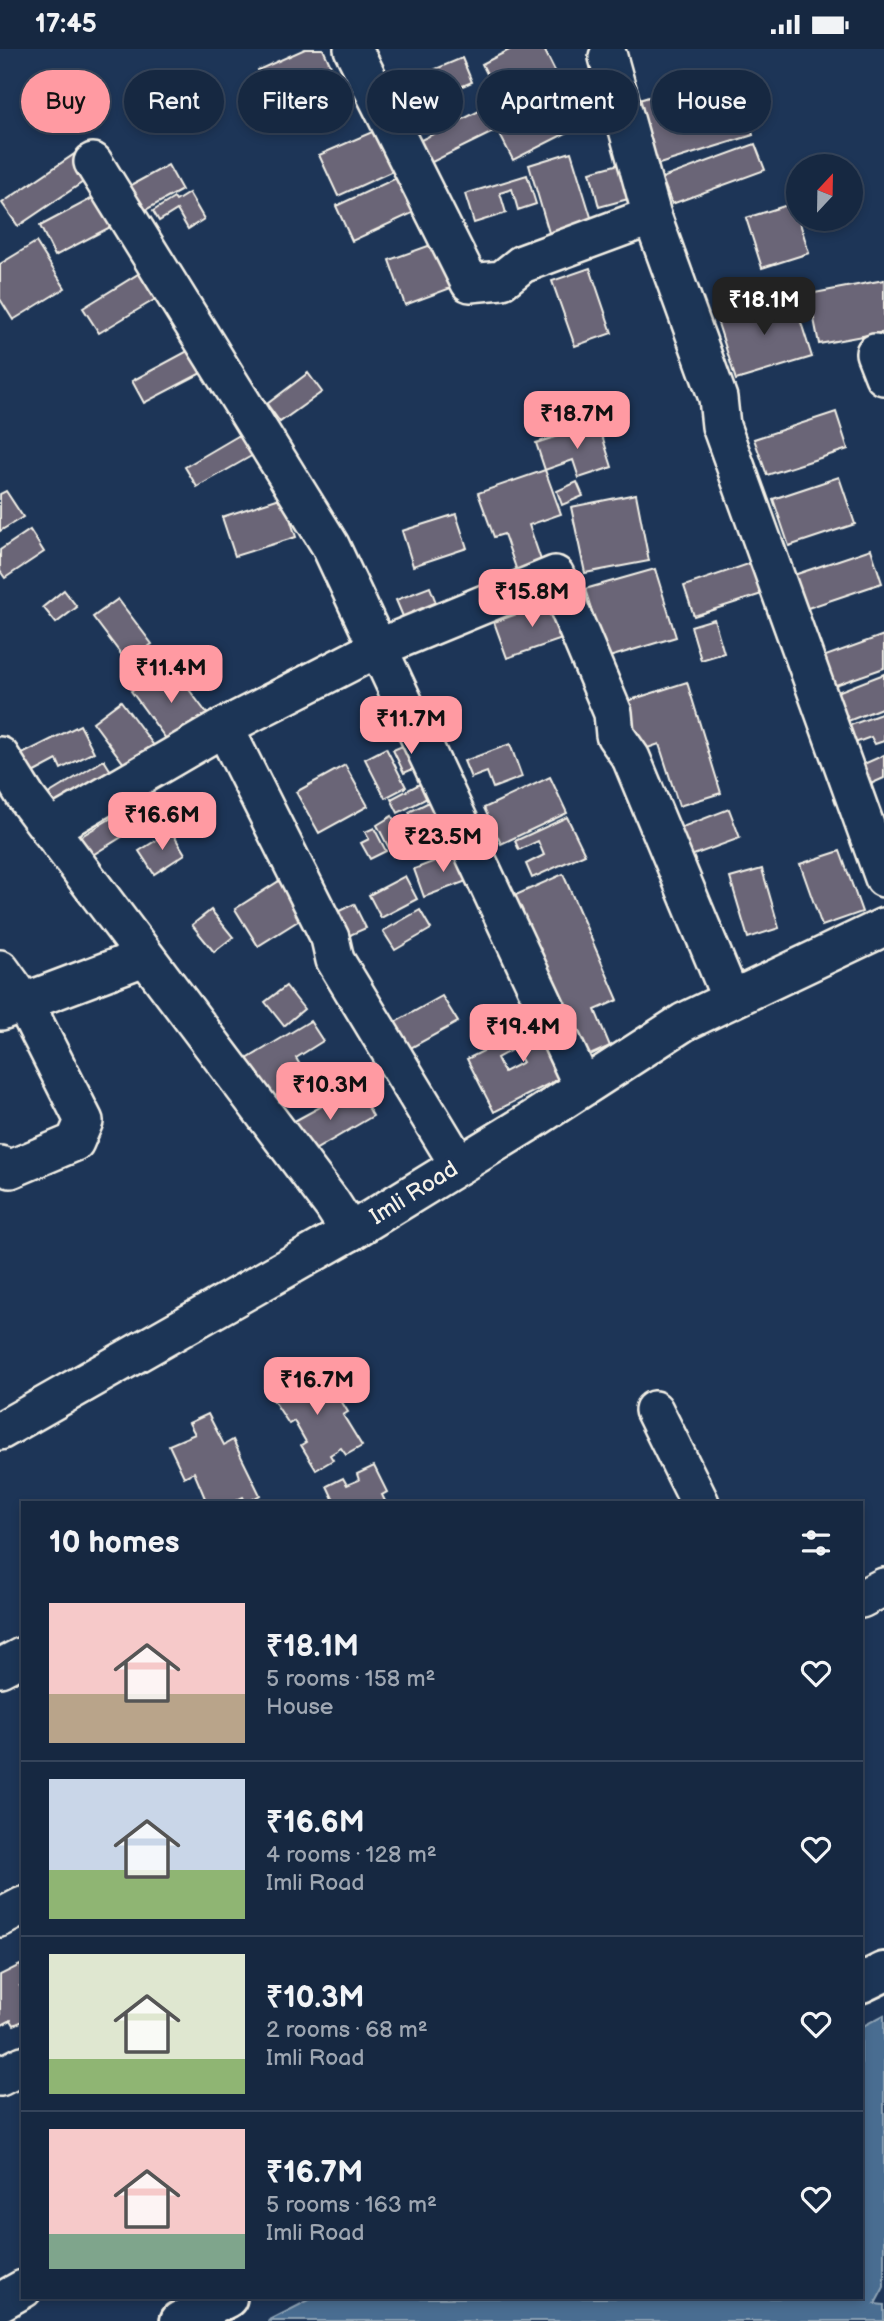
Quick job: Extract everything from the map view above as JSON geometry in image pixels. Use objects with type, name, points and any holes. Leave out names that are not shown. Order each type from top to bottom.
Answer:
[{"type":"street","points":[[353,49],[470,283],[502,280],[522,264],[652,216]]},
{"type":"street","points":[[604,52],[652,216],[718,398],[720,426],[884,878]]},
{"type":"street","points":[[93,162],[330,545],[583,1087]]},
{"type":"street","points":[[49,829],[224,727],[378,648],[555,575],[613,713],[615,735],[631,758],[731,999]]},
{"type":"street","points":[[224,727],[330,938],[335,960],[459,1165]]},
{"type":"street","name":"Imli Road","points":[[0,755],[27,799],[332,1204],[350,1233],[684,1022],[884,927]]},
{"type":"street","points":[[12,1007],[144,957]]},
{"type":"street","points":[[0,969],[12,1007],[84,1121],[75,1142],[11,1170],[0,1165]]},
{"type":"street","points":[[0,1431],[350,1233]]},
{"type":"street","points":[[654,1409],[699,1501]]},
{"type":"street","points":[[863,1598],[884,1587]]},
{"type":"street","points":[[0,1668],[21,1656]]},
{"type":"street","points":[[0,1918],[21,1907]]},
{"type":"street","points":[[863,1982],[884,1972]]},
{"type":"street","points":[[0,2077],[21,2066]]},
{"type":"street","points":[[0,2302],[21,2290]]},
{"type":"street","points":[[180,2321],[225,2299]]},
{"type":"water","points":[[884,2015],[884,2287],[875,2304],[884,2305],[884,2321],[268,2321],[311,2299],[863,2299],[863,2026]]},
{"type":"building","points":[[305,49],[323,49],[333,70],[258,70]]},
{"type":"building","points":[[511,49],[544,49],[554,70],[485,70],[482,64]]},
{"type":"building","points":[[462,58],[472,82],[463,86],[463,70],[433,70]]},
{"type":"building","points":[[652,96],[652,133],[753,135],[656,165],[638,100]]},
{"type":"building","points":[[477,112],[477,133],[491,133],[424,166],[413,144],[435,133],[463,133],[463,119]]},
{"type":"building","points":[[370,133],[389,133],[404,166],[338,196],[319,155]]},
{"type":"building","points":[[499,133],[566,133],[513,160]]},
{"type":"building","points":[[755,144],[765,170],[672,204],[662,178]]},
{"type":"building","points":[[571,152],[595,230],[552,243],[529,165]]},
{"type":"building","points":[[76,153],[92,176],[18,226],[2,203]]},
{"type":"building","points":[[630,161],[639,196],[599,207],[590,172]]},
{"type":"building","points":[[168,165],[182,190],[140,213],[126,188]]},
{"type":"building","points":[[405,174],[421,209],[352,241],[336,206]]},
{"type":"building","points":[[527,175],[536,204],[518,210],[512,189],[500,193],[506,213],[474,223],[465,194]]},
{"type":"building","points":[[104,192],[120,222],[55,256],[40,226]]},
{"type":"building","points":[[189,193],[204,219],[188,229],[177,210],[159,221],[153,211],[174,198],[176,201]]},
{"type":"building","points":[[786,206],[786,231],[802,231],[809,253],[762,268],[746,218]]},
{"type":"building","points":[[442,241],[459,285],[405,305],[389,260]]},
{"type":"building","points":[[36,242],[65,288],[13,320],[0,299],[0,264]]},
{"type":"building","points":[[590,268],[612,333],[575,346],[552,281]]},
{"type":"building","points":[[143,271],[159,297],[99,333],[83,308]]},
{"type":"building","points":[[884,280],[884,332],[819,344],[809,294]]},
{"type":"building","points":[[792,294],[812,357],[736,380],[716,317]]},
{"type":"building","points":[[195,347],[207,370],[144,403],[132,381]]},
{"type":"building","points":[[308,373],[322,392],[280,422],[267,404]]},
{"type":"building","points":[[836,412],[848,449],[767,475],[754,439]]},
{"type":"building","points":[[598,423],[612,467],[579,478],[573,460],[545,470],[536,443]]},
{"type":"building","points":[[243,433],[255,454],[197,487],[185,467]]},
{"type":"building","points":[[545,470],[561,514],[529,525],[542,563],[517,571],[504,534],[494,537],[478,493]]},
{"type":"building","points":[[839,477],[855,524],[789,546],[773,499]]},
{"type":"building","points":[[577,482],[583,496],[562,505],[557,491]]},
{"type":"building","points":[[6,491],[23,517],[0,531],[0,494]]},
{"type":"building","points":[[636,494],[649,561],[585,573],[571,507]]},
{"type":"building","points":[[283,497],[296,537],[235,556],[222,517]]},
{"type":"building","points":[[456,514],[467,548],[413,566],[402,531]]},
{"type":"building","points":[[30,530],[44,552],[5,578],[0,571],[0,550]]},
{"type":"building","points":[[871,549],[882,583],[805,609],[794,575]]},
{"type":"building","points":[[760,560],[771,591],[694,616],[684,586]]},
{"type":"building","points":[[655,569],[676,637],[606,658],[585,589]]},
{"type":"building","points":[[430,587],[440,613],[407,626],[396,600]]},
{"type":"building","points":[[64,590],[77,607],[56,623],[43,607]]},
{"type":"building","points":[[118,599],[152,644],[127,662],[93,617]]},
{"type":"building","points":[[557,600],[571,636],[507,658],[494,622]]},
{"type":"building","points":[[714,619],[724,653],[701,660],[691,626]]},
{"type":"building","points":[[884,635],[884,668],[830,687],[820,658]]},
{"type":"building","points":[[169,663],[211,719],[172,747],[131,691]]},
{"type":"building","points":[[884,674],[884,707],[843,723],[832,694]]},
{"type":"building","points":[[687,682],[721,793],[679,806],[659,744],[636,752],[621,703]]},
{"type":"building","points":[[121,701],[169,766],[141,787],[93,722]]},
{"type":"building","points":[[884,713],[884,741],[875,744],[871,737],[852,744],[845,727]]},
{"type":"building","points":[[80,725],[94,752],[61,769],[57,760],[23,778],[14,758]]},
{"type":"building","points":[[419,739],[429,762],[404,773],[393,750]]},
{"type":"building","points":[[510,744],[522,777],[493,788],[487,772],[471,778],[464,761]]},
{"type":"building","points":[[386,748],[406,787],[385,798],[365,759]]},
{"type":"building","points":[[884,755],[884,778],[857,790],[848,771]]},
{"type":"building","points":[[104,760],[122,789],[57,827],[40,799]]},
{"type":"building","points":[[345,765],[368,806],[319,833],[296,792]]},
{"type":"building","points":[[550,777],[567,813],[501,844],[484,808]]},
{"type":"building","points":[[429,779],[437,793],[398,813],[391,799]]},
{"type":"building","points":[[143,799],[154,817],[86,859],[75,840]]},
{"type":"building","points":[[435,799],[456,843],[430,856],[409,812]]},
{"type":"building","points":[[729,809],[740,838],[688,857],[677,829]]},
{"type":"building","points":[[392,816],[409,849],[393,856],[377,825]]},
{"type":"building","points":[[567,817],[585,854],[532,878],[526,864],[544,855],[538,841],[519,850],[515,841]]},
{"type":"building","points":[[374,828],[386,851],[370,859],[361,843],[369,839],[365,832]]},
{"type":"building","points":[[171,831],[185,854],[154,874],[139,851]]},
{"type":"building","points":[[461,851],[472,879],[424,897],[414,869]]},
{"type":"building","points":[[840,851],[862,912],[822,926],[800,864]]},
{"type":"building","points":[[762,869],[779,928],[748,938],[730,878]]},
{"type":"building","points":[[290,874],[314,911],[258,946],[235,909]]},
{"type":"building","points":[[563,874],[618,1000],[595,1010],[610,1046],[579,1060],[509,898]]},
{"type":"building","points":[[405,876],[417,899],[381,918],[369,895]]},
{"type":"building","points":[[354,904],[366,928],[352,934],[334,949],[335,913]]},
{"type":"building","points":[[211,910],[233,937],[214,952],[192,925]]},
{"type":"building","points":[[420,910],[431,929],[395,950],[383,931]]},
{"type":"building","points":[[286,986],[304,1009],[284,1026],[265,1002]]},
{"type":"building","points":[[442,996],[458,1022],[407,1050],[392,1024]]},
{"type":"building","points":[[552,1017],[578,1069],[494,1112],[467,1059]],"holes":[[[515,1048],[523,1062],[504,1072],[497,1058]]]},
{"type":"building","points":[[310,1021],[323,1041],[296,1058],[307,1077],[271,1099],[247,1059]]},
{"type":"building","points":[[351,1090],[357,1101],[363,1098],[373,1116],[306,1155],[289,1124]]},
{"type":"building","points":[[311,1363],[331,1394],[335,1391],[348,1412],[343,1415],[362,1446],[346,1455],[341,1448],[330,1455],[333,1460],[316,1470],[301,1445],[306,1442],[294,1421],[289,1424],[270,1395],[287,1384],[289,1388],[299,1382],[294,1373]]},
{"type":"building","points":[[208,1414],[224,1445],[233,1440],[260,1495],[250,1501],[245,1501],[243,1497],[235,1501],[206,1501],[194,1472],[184,1477],[169,1445],[195,1434],[189,1423]]},
{"type":"building","points":[[374,1466],[387,1492],[382,1495],[385,1501],[334,1501],[327,1486],[343,1478],[347,1485],[359,1480],[357,1474]]},
{"type":"building","points":[[20,1965],[21,1967],[21,2022],[14,2025],[11,2020],[0,2026],[0,1975]]}]
